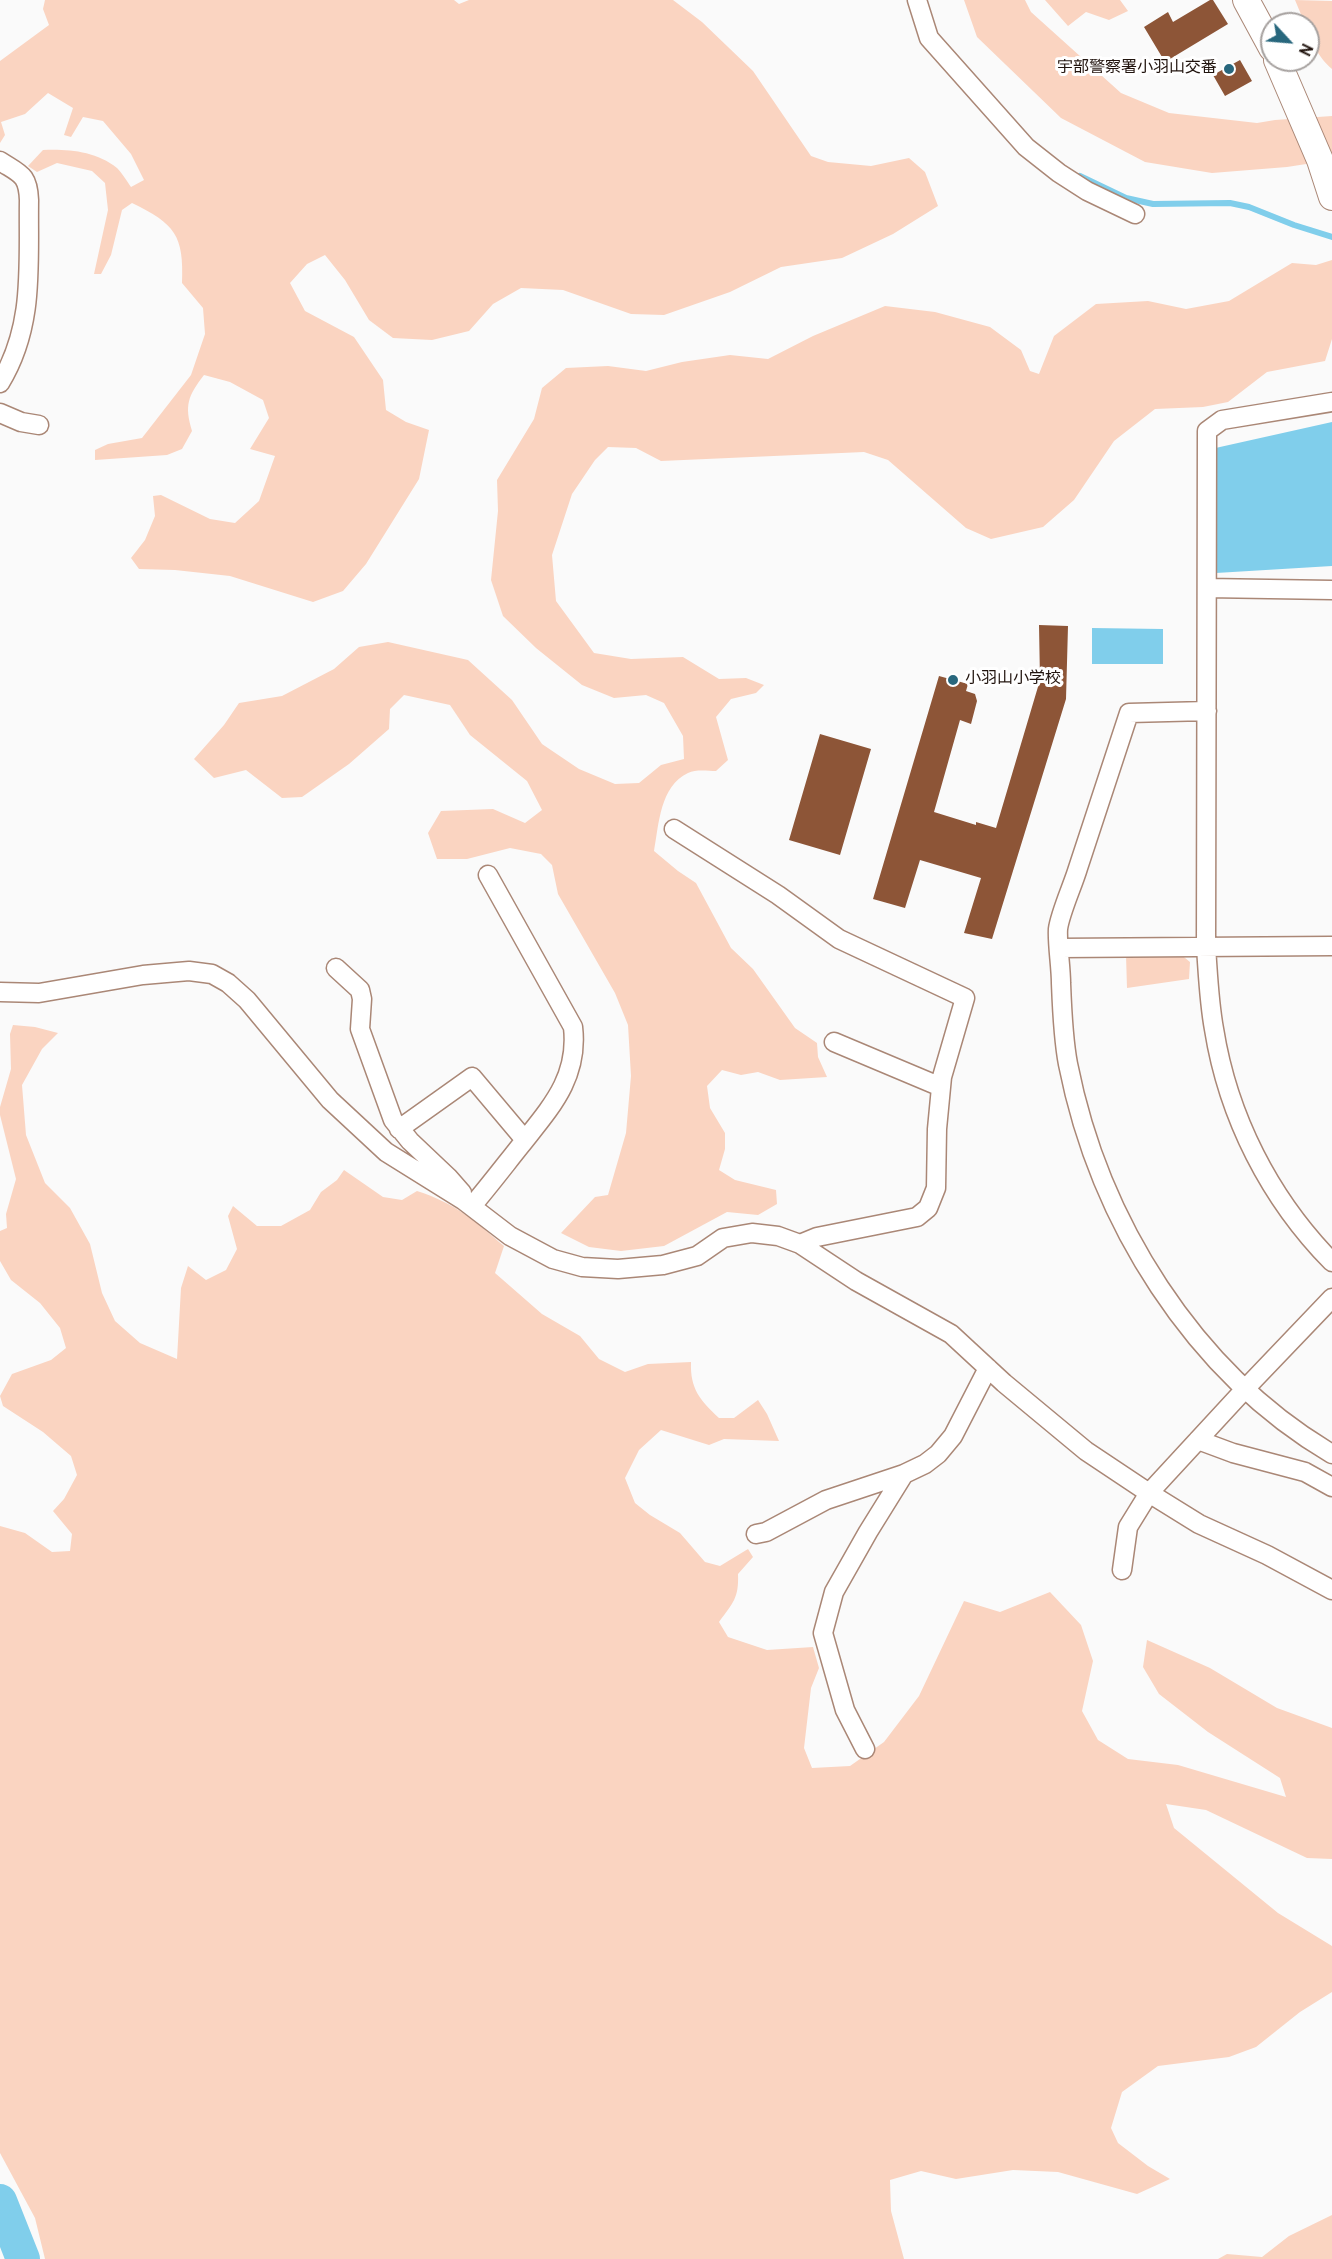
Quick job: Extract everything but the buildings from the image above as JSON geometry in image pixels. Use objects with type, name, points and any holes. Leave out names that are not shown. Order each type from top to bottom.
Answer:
[{"type":"street","points":[[917,0],[929,38],[1026,147],[1087,191],[1135,214]]},
{"type":"street","points":[[1246,0],[1260,26]]},
{"type":"street","points":[[1283,72],[1320,160],[1332,197]]},
{"type":"street","points":[[0,161],[21,175],[29,184],[30,200],[28,306],[23,329],[10,366],[0,383]]},
{"type":"street","points":[[1332,402],[1222,420],[1207,431],[1206,947],[1213,1029],[1225,1083],[1247,1138],[1275,1192],[1311,1240],[1332,1262]]},
{"type":"street","points":[[0,413],[21,422],[39,425]]},
{"type":"street","points":[[1207,588],[1332,590]]},
{"type":"street","points":[[1207,711],[1129,713],[1058,928],[1068,1063],[1085,1130],[1112,1204],[1172,1305],[1205,1348],[1245,1389],[1311,1442],[1332,1454]]},
{"type":"street","points":[[674,829],[778,895],[839,939],[964,998],[941,1087],[937,1130],[936,1188],[928,1208],[917,1217],[817,1237],[800,1244]]},
{"type":"street","points":[[472,1206],[552,1107],[573,1059],[575,1042],[573,1027],[488,875]]},
{"type":"street","points":[[1060,948],[1332,946]]},
{"type":"street","points":[[336,968],[360,990],[362,999],[360,1029],[393,1120],[399,1129],[448,1177],[472,1206]]},
{"type":"street","points":[[0,992],[39,993],[143,975],[189,971],[212,974],[228,983],[246,1000],[330,1100],[386,1152],[472,1206],[510,1236],[553,1258],[582,1267],[618,1269],[663,1265],[697,1256],[723,1238],[752,1233],[778,1236],[800,1244],[856,1281],[951,1334],[1086,1451],[1149,1493],[1199,1524],[1267,1555],[1332,1590]]},
{"type":"street","points":[[834,1042],[941,1087]]},
{"type":"street","points":[[399,1129],[472,1077],[525,1140]]},
{"type":"street","points":[[1122,1570],[1128,1527],[1149,1493],[1332,1298]]},
{"type":"street","points":[[756,1533],[766,1532],[826,1500],[904,1474],[925,1464],[938,1454],[953,1436],[988,1368]]},
{"type":"street","points":[[1198,1440],[1233,1453],[1294,1468],[1332,1487]]},
{"type":"street","points":[[865,1749],[845,1710],[823,1634],[834,1592],[904,1474]]},
{"type":"shaded area","points":[[45,0],[454,0],[459,4],[469,0],[673,0],[702,22],[753,71],[811,156],[828,162],[871,166],[909,158],[925,172],[938,206],[893,234],[842,258],[781,267],[730,292],[664,315],[631,314],[563,290],[521,288],[493,304],[469,331],[432,340],[393,338],[369,320],[345,280],[325,255],[307,264],[290,283],[305,311],[354,337],[383,380],[386,410],[406,422],[429,430],[419,479],[366,564],[343,591],[313,602],[230,576],[139,569],[131,558],[145,540],[155,516],[153,496],[161,495],[210,519],[235,523],[259,501],[275,456],[250,449],[269,418],[263,400],[230,382],[204,375],[189,401],[188,414],[192,431],[182,449],[167,455],[95,460],[95,450],[108,444],[142,438],[191,375],[205,334],[203,308],[182,283],[181,253],[174,233],[147,210],[132,203],[122,210],[111,255],[101,274],[94,274],[108,210],[105,183],[92,171],[57,163],[37,172],[28,166],[43,150],[72,151],[109,162],[119,170],[131,187],[144,180],[131,154],[103,121],[83,117],[71,137],[64,135],[73,108],[48,93],[25,114],[1,122],[5,135],[0,143],[0,61],[49,25],[43,9]]},
{"type":"shaded area","points":[[964,0],[1025,0],[1031,12],[1121,93],[1169,113],[1257,123],[1332,116],[1332,160],[1287,167],[1212,173],[1145,162],[1061,118],[977,37]]},
{"type":"shaded area","points":[[1045,0],[1120,0],[1128,11],[1109,20],[1086,12],[1068,26]]},
{"type":"shaded area","points":[[1295,0],[1332,1],[1332,69],[1320,55],[1320,12],[1300,12]]},
{"type":"shaded area","points":[[1332,260],[1332,339],[1325,361],[1267,372],[1228,402],[1203,407],[1155,409],[1114,441],[1074,500],[1043,527],[991,539],[966,528],[888,460],[864,452],[661,461],[636,448],[608,447],[595,460],[572,494],[552,555],[556,601],[594,653],[631,659],[683,657],[719,679],[746,678],[764,685],[756,693],[731,699],[716,717],[728,760],[716,771],[688,773],[672,787],[662,807],[654,851],[696,883],[731,948],[753,969],[795,1028],[817,1043],[818,1057],[827,1077],[780,1080],[758,1072],[741,1075],[722,1070],[707,1086],[710,1108],[725,1133],[725,1149],[719,1170],[735,1180],[776,1190],[777,1204],[758,1215],[727,1212],[664,1246],[621,1251],[589,1247],[561,1233],[595,1197],[608,1195],[626,1133],[631,1076],[628,1025],[615,993],[558,894],[552,865],[541,854],[510,848],[467,859],[437,859],[428,833],[441,811],[493,809],[525,823],[542,810],[527,781],[470,735],[450,705],[404,695],[390,709],[389,729],[349,764],[302,797],[282,798],[246,770],[214,778],[194,759],[224,725],[239,703],[282,696],[334,669],[359,647],[388,642],[468,660],[512,700],[542,744],[579,769],[615,784],[639,783],[661,765],[684,759],[683,736],[664,703],[646,695],[614,698],[582,685],[536,648],[503,616],[491,580],[498,511],[497,480],[534,419],[542,388],[566,368],[608,366],[646,371],[682,362],[730,355],[768,359],[813,336],[885,306],[935,312],[990,327],[1021,350],[1030,371],[1039,374],[1054,336],[1096,304],[1148,301],[1186,309],[1229,301],[1292,263],[1316,265]]},
{"type":"shaded area","points":[[1179,953],[1190,962],[1189,979],[1127,988],[1126,955]]},
{"type":"shaded area","points":[[13,1025],[35,1027],[58,1033],[42,1049],[22,1085],[26,1135],[45,1183],[70,1208],[90,1244],[102,1293],[115,1321],[140,1343],[177,1359],[181,1288],[188,1266],[206,1280],[226,1270],[237,1249],[228,1216],[233,1206],[257,1226],[281,1226],[310,1210],[321,1192],[337,1180],[344,1170],[383,1197],[402,1200],[417,1191],[443,1201],[474,1221],[504,1246],[495,1273],[542,1314],[580,1336],[599,1359],[625,1372],[648,1364],[691,1362],[694,1387],[706,1405],[719,1418],[734,1418],[758,1400],[779,1441],[724,1439],[709,1445],[661,1430],[639,1450],[625,1478],[635,1503],[680,1533],[705,1562],[720,1566],[748,1549],[753,1557],[738,1574],[734,1600],[719,1622],[728,1637],[767,1650],[813,1647],[819,1668],[811,1688],[804,1748],[812,1768],[850,1766],[884,1742],[919,1696],[964,1601],[1000,1612],[1050,1592],[1081,1625],[1093,1661],[1082,1711],[1098,1740],[1128,1759],[1178,1765],[1286,1797],[1280,1778],[1208,1732],[1159,1694],[1143,1667],[1147,1640],[1210,1668],[1277,1708],[1332,1728],[1332,1859],[1307,1858],[1206,1810],[1166,1804],[1174,1828],[1278,1913],[1332,1946],[1332,1992],[1300,2012],[1256,2047],[1229,2057],[1158,2066],[1122,2092],[1111,2128],[1118,2143],[1148,2166],[1170,2179],[1137,2194],[1058,2172],[1013,2170],[956,2179],[921,2171],[890,2180],[891,2211],[904,2259],[45,2259],[35,2218],[0,2153],[0,1526],[25,1533],[52,1552],[70,1551],[72,1534],[53,1511],[64,1499],[77,1475],[71,1456],[43,1432],[3,1406],[0,1396],[12,1374],[51,1360],[66,1348],[60,1328],[40,1303],[11,1280],[0,1261],[0,1231],[7,1228],[6,1214],[16,1179],[0,1115],[0,1107],[11,1069],[10,1034]]},
{"type":"shaded area","points":[[1332,2215],[1332,2259],[1218,2259],[1227,2254],[1262,2257],[1289,2236]]},
{"type":"water","points":[[1332,422],[1332,566],[1216,573],[1211,449]]},
{"type":"water","points":[[1092,628],[1163,629],[1163,664],[1092,664]]},
{"type":"waterway","points":[[1080,176],[1126,198],[1153,204],[1230,203],[1249,207],[1332,237]]},
{"type":"waterway","points":[[0,2201],[23,2259]]},
{"type":"place","name":"宇部警察署小羽山交番","points":[[1229,69]]},
{"type":"place","name":"小羽山小学校","points":[[953,680]]}]
